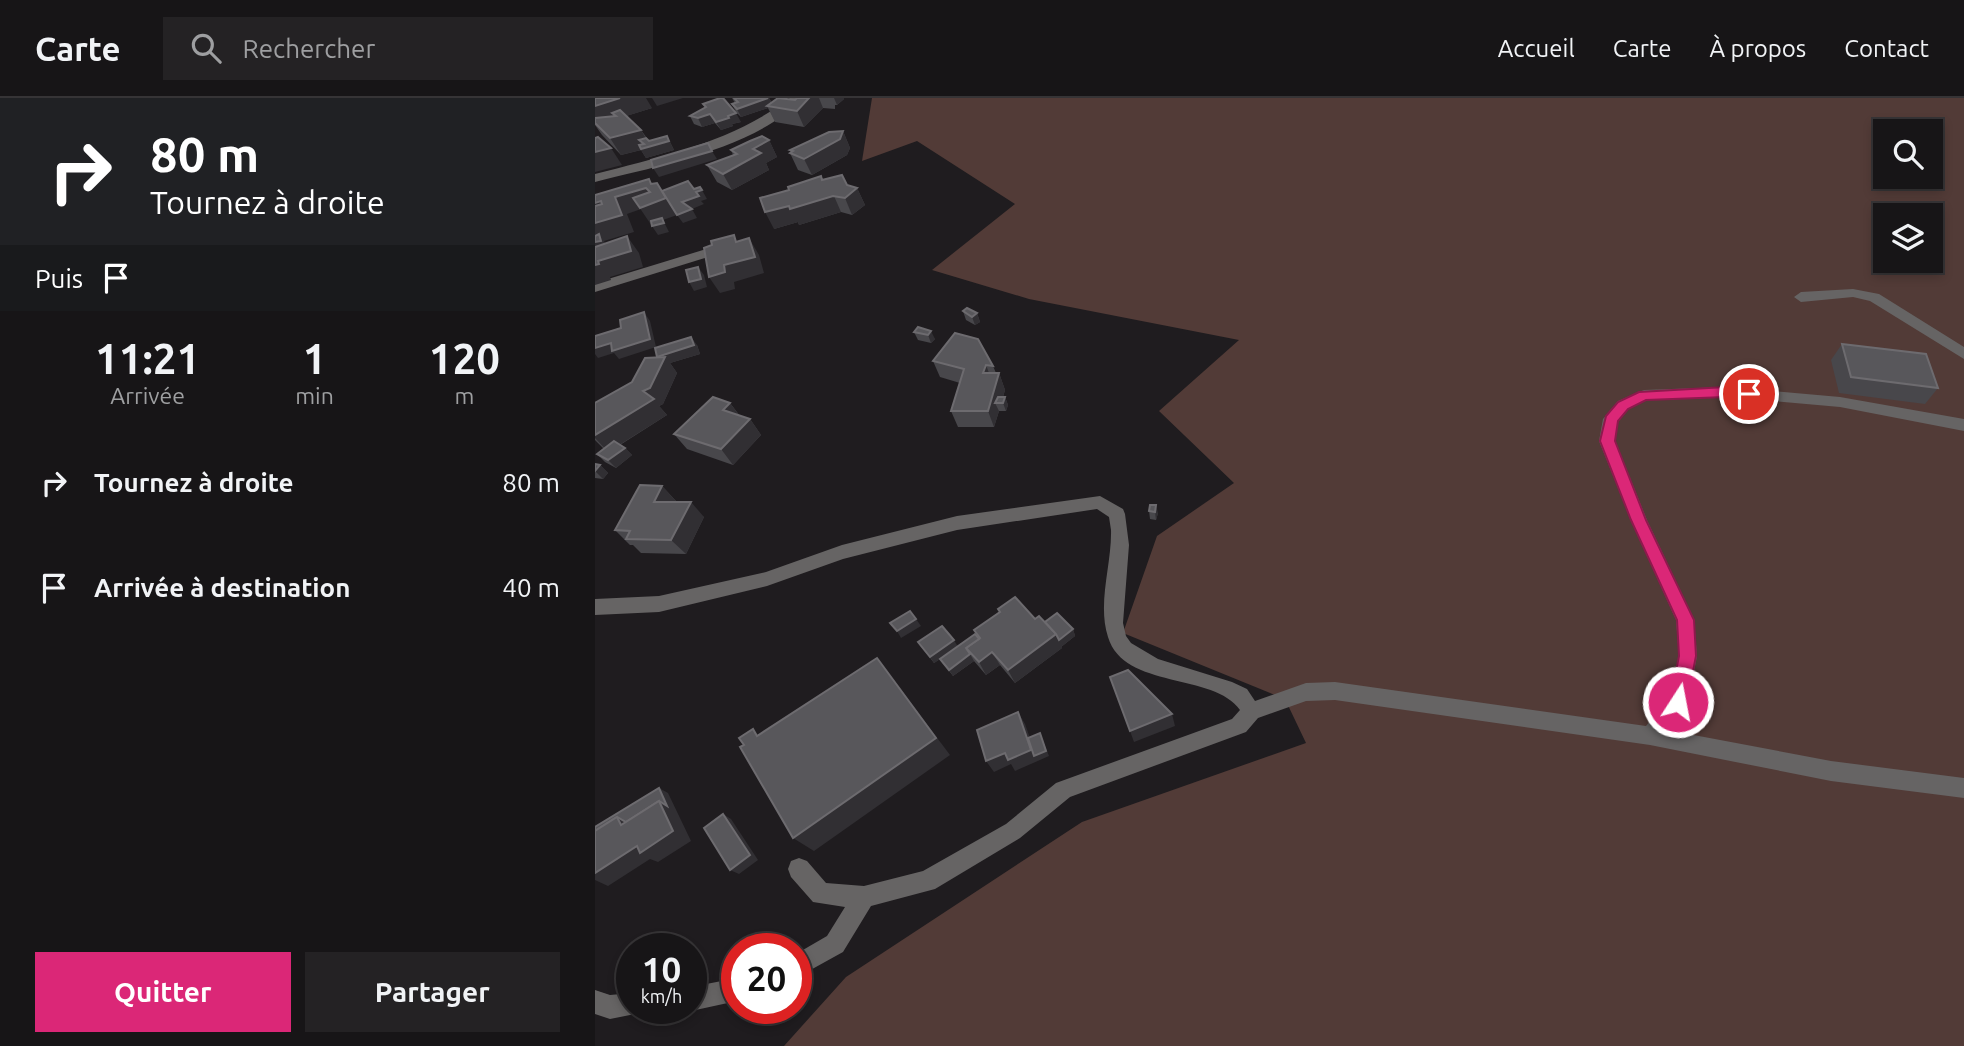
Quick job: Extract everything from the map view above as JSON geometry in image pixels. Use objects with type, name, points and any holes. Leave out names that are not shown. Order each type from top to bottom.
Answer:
[{"type":"street","points":[[595,178],[733,139],[776,114],[797,98]]},
{"type":"street","points":[[595,288],[703,254]]},
{"type":"street","points":[[595,301],[646,286]]},
{"type":"street","points":[[1801,297],[1853,293],[1874,296],[1964,354]]},
{"type":"street","points":[[1650,736],[1678,702],[1688,656],[1685,620],[1639,520],[1607,441],[1611,419],[1623,405],[1644,395],[1726,392],[1840,402],[1964,425]]},
{"type":"street","points":[[595,607],[659,604],[767,579],[842,552],[957,523],[1100,502],[1117,514],[1122,534],[1112,614],[1118,642],[1139,660],[1239,694],[1251,711]]},
{"type":"street","points":[[799,869],[821,894],[865,897],[927,881],[1013,831],[1063,790],[1239,726],[1251,711],[1306,692],[1335,691],[1650,736],[1831,771],[1964,788]]},
{"type":"street","points":[[812,958],[835,944],[865,897]]},
{"type":"street","points":[[595,1002],[616,1006]]},
{"type":"shaded area","points":[[872,98],[1964,98],[1964,1046],[784,1046],[804,1024],[812,1024],[812,1015],[846,977],[1082,822],[1306,743],[1285,699],[1123,633],[1157,536],[1234,483],[1159,411],[1239,340],[1029,299],[932,270],[1015,204],[917,141],[862,161]]},
{"type":"building","points":[[595,98],[620,98],[595,106]]},
{"type":"building","points":[[720,98],[736,113],[716,122],[710,114],[698,118],[690,116],[706,107],[703,104]]},
{"type":"building","points":[[734,98],[768,98],[737,109],[732,104],[738,102]]},
{"type":"building","points":[[778,98],[809,98],[797,111],[767,106]]},
{"type":"building","points":[[620,110],[641,130],[610,138],[595,123],[595,118],[616,116],[612,113]]},
{"type":"building","points":[[843,131],[840,139],[804,159],[790,153],[793,151],[790,150],[829,132]]},
{"type":"building","points":[[667,136],[669,141],[641,149],[639,145],[644,144],[639,140],[646,138],[649,141]]},
{"type":"building","points":[[762,136],[769,140],[753,149],[761,153],[723,174],[707,165],[737,154],[731,150]]},
{"type":"building","points":[[598,137],[611,148],[595,152],[595,138]]},
{"type":"building","points":[[708,143],[712,151],[653,168],[651,160]]},
{"type":"building","points":[[842,175],[847,185],[857,188],[845,198],[833,196],[790,209],[789,206],[765,212],[760,198],[789,190],[788,187],[821,176],[822,180]]},
{"type":"building","points":[[649,179],[651,184],[657,183],[666,198],[640,208],[633,198],[650,192],[646,188],[615,197],[622,215],[595,223],[595,206],[602,204],[601,201],[595,203],[595,195]]},
{"type":"building","points":[[688,181],[694,189],[700,187],[702,190],[696,192],[699,196],[682,202],[692,209],[677,215],[662,191]]},
{"type":"building","points":[[662,218],[664,223],[652,226],[651,221]]},
{"type":"building","points":[[599,234],[601,241],[595,242],[595,236]]},
{"type":"building","points":[[734,235],[736,242],[749,238],[755,257],[724,265],[725,272],[709,277],[704,248],[712,245],[711,241]]},
{"type":"building","points":[[627,236],[631,251],[598,261],[599,264],[595,265],[595,247]]},
{"type":"building","points":[[698,267],[701,279],[689,282],[686,270]]},
{"type":"building","points":[[967,308],[977,313],[972,317],[963,311]]},
{"type":"building","points":[[644,312],[650,339],[612,351],[611,343],[595,348],[595,336],[621,328],[620,320]]},
{"type":"building","points":[[918,327],[931,331],[928,335],[914,332]]},
{"type":"building","points":[[955,333],[978,339],[993,366],[986,365],[983,373],[999,373],[988,411],[951,411],[964,369],[933,361]]},
{"type":"building","points":[[691,337],[694,345],[657,357],[655,348]]},
{"type":"building","points":[[1842,344],[1926,354],[1938,388],[1851,377]]},
{"type":"building","points":[[665,357],[650,388],[643,391],[654,399],[595,435],[595,403],[632,382],[645,358]]},
{"type":"building","points":[[713,397],[730,403],[723,410],[750,419],[721,449],[674,434]]},
{"type":"building","points":[[998,397],[1005,397],[1003,403],[995,403]]},
{"type":"building","points":[[614,441],[625,448],[608,460],[597,454]]},
{"type":"building","points":[[640,485],[662,486],[654,502],[691,502],[671,540],[626,539],[630,531],[615,530]]},
{"type":"building","points":[[1150,505],[1156,505],[1155,512],[1149,511]]},
{"type":"building","points":[[1015,597],[1035,619],[1039,616],[1056,634],[1008,670],[992,652],[979,662],[966,648],[980,638],[974,630],[1000,612],[998,609]]},
{"type":"building","points":[[910,611],[916,619],[897,631],[890,623]]},
{"type":"building","points":[[1057,613],[1073,629],[1059,640],[1045,622]]},
{"type":"building","points":[[942,626],[954,640],[930,657],[918,642]]},
{"type":"building","points":[[975,634],[979,639],[966,648],[970,654],[949,670],[940,659]]},
{"type":"building","points":[[877,658],[936,738],[793,838],[740,747],[744,745],[739,738],[753,729],[757,736]]},
{"type":"building","points":[[1128,670],[1172,714],[1130,731],[1110,677]]},
{"type":"building","points":[[1018,712],[1031,750],[1008,760],[1005,753],[986,761],[977,730]]},
{"type":"building","points":[[1040,733],[1046,751],[1034,756],[1028,738]]},
{"type":"building","points":[[659,788],[667,806],[659,801],[626,822],[617,817],[595,831],[595,827]]},
{"type":"building","points":[[659,801],[673,831],[640,853],[637,846],[595,873],[595,831],[617,817],[621,825]]},
{"type":"building","points":[[723,814],[750,855],[730,870],[704,828]]},
{"type":"route","points":[[1678,702],[1688,656],[1685,620],[1639,520],[1607,441],[1611,419],[1623,405],[1644,395],[1726,392],[1749,394]]}]
